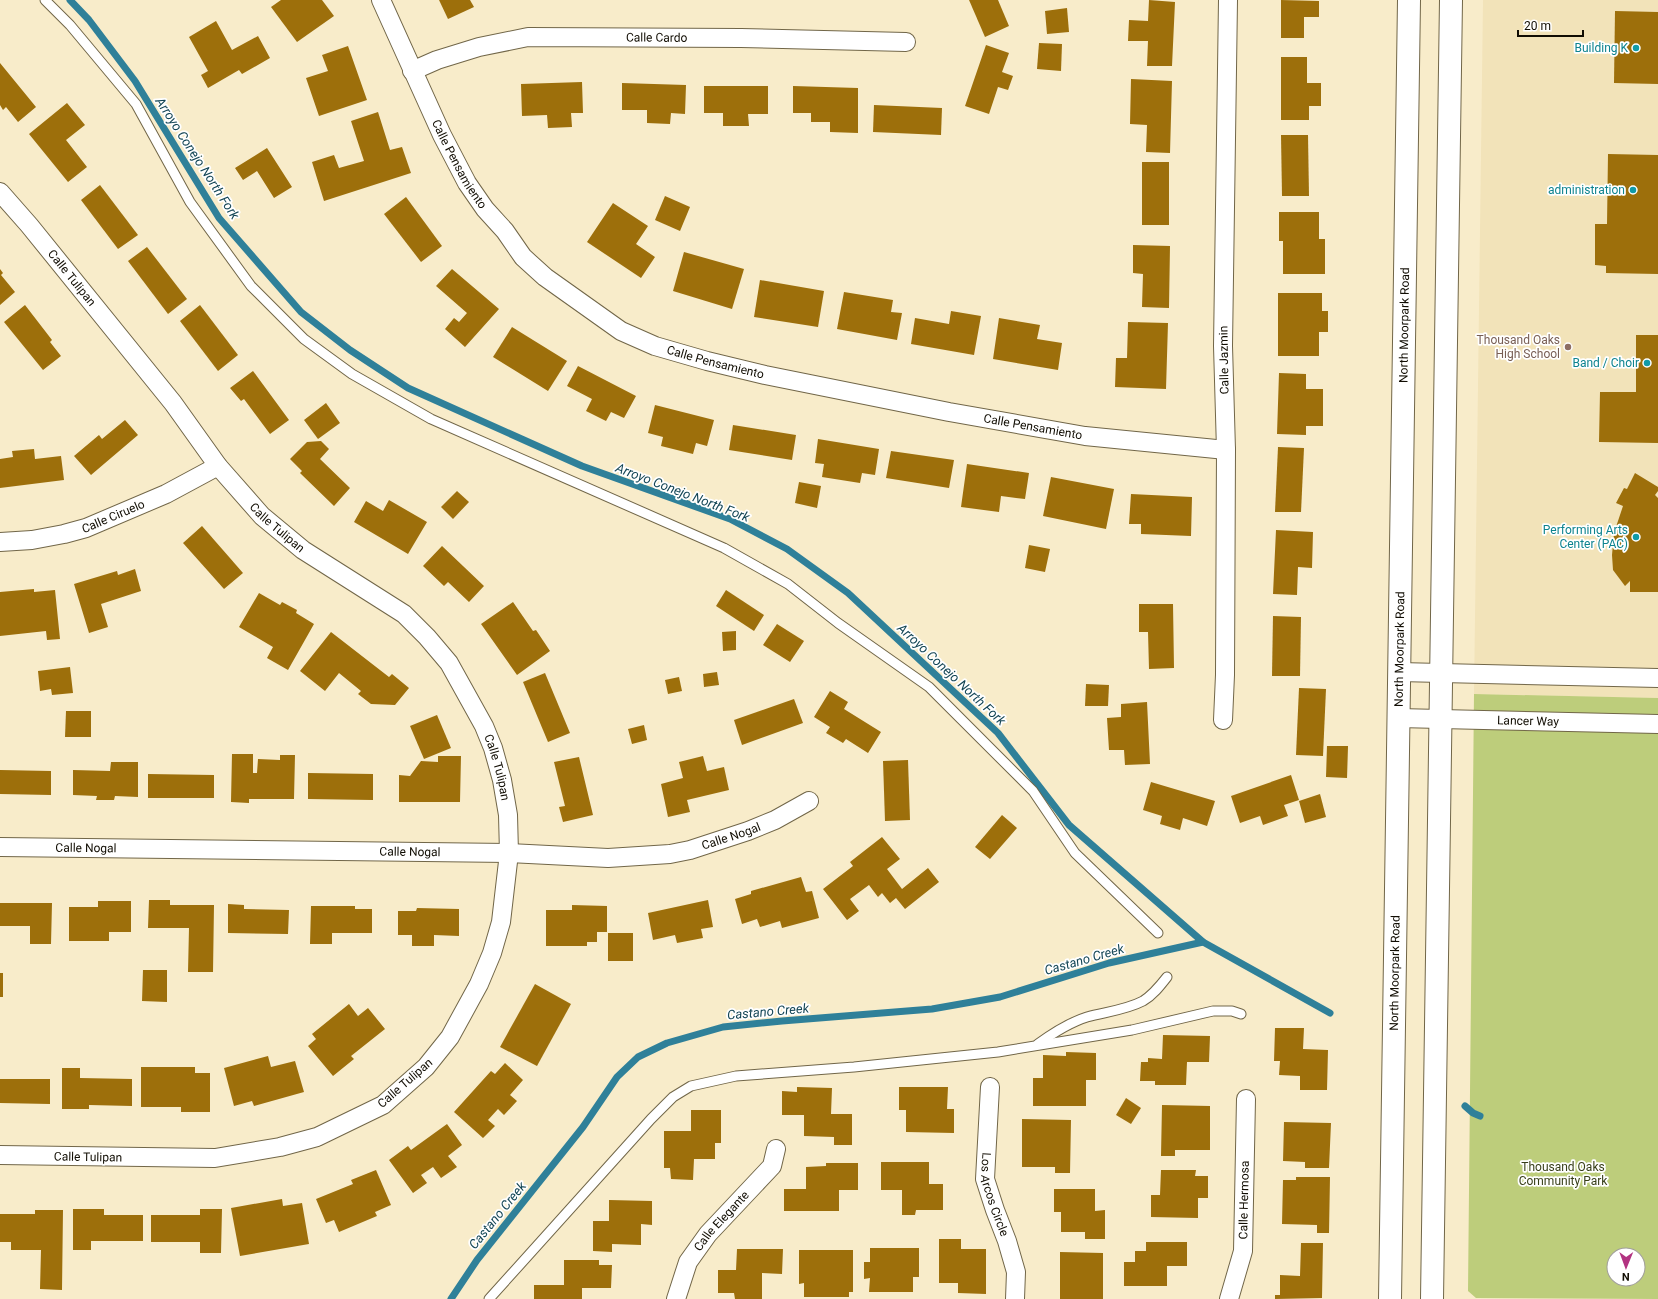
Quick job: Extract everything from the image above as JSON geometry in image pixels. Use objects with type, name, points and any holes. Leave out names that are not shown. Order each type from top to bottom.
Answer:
[{"type":"main road","name":"North Moorpark Road","points":[[1390,1299],[1409,0]]},
{"type":"main road","points":[[1432,1299],[1451,0]]},
{"type":"street","name":"Calle Pensamiento","points":[[381,0],[442,136],[467,183],[485,209],[505,231],[523,257],[545,277],[621,331],[655,346],[707,361],[765,375],[949,412],[1085,436],[1226,450]]},
{"type":"street","name":"Calle Jazmin","points":[[1223,720],[1225,675],[1226,450],[1223,346],[1228,0]]},
{"type":"street","name":"Calle Cardo","points":[[412,71],[437,60],[479,47],[528,37],[718,38],[906,42]]},
{"type":"street","name":"Calle Tulipan","points":[[0,192],[34,231],[173,403],[218,466],[262,516],[303,550],[404,614],[427,637],[449,663],[484,726],[493,748],[502,780],[508,815],[509,853],[501,922],[492,954],[479,984],[450,1037],[426,1067],[383,1105],[317,1137],[280,1147],[215,1158],[0,1155]]},
{"type":"street","name":"Calle Ciruelo","points":[[0,542],[32,540],[86,528],[166,494],[218,466]]},
{"type":"street","points":[[1399,672],[1658,678]]},
{"type":"street","name":"Lancer Way","points":[[1398,718],[1658,724]]},
{"type":"street","name":"Calle Nogal","points":[[0,847],[509,853],[608,858],[670,854],[690,850],[748,831],[775,820],[809,801]]},
{"type":"street","name":"Los Arcos Circle","points":[[990,1087],[985,1179],[1007,1241],[1016,1272],[1015,1299]]},
{"type":"street","name":"Calle Hermosa","points":[[1229,1299],[1242,1251],[1246,1099]]},
{"type":"street","name":"Calle Elegante","points":[[676,1299],[688,1262],[708,1234],[772,1166],[776,1149]]},
{"type":"lane","points":[[45,0],[70,25],[136,104],[190,202],[251,286],[304,339],[352,374],[431,419],[724,548],[788,584],[838,623],[929,686],[1033,791],[1075,853],[1158,933]]},
{"type":"lane","points":[[1037,1045],[1059,1029],[1085,1018],[1120,1009],[1142,1001],[1155,992],[1167,977]]},
{"type":"lane","points":[[489,1299],[651,1118],[673,1097],[691,1086],[736,1076],[854,1067],[998,1052],[1132,1030],[1213,1011],[1232,1011],[1241,1014]]},
{"type":"shaded area","name":"Thousand Oaks High School","points":[[1483,0],[1658,0],[1658,698],[1474,694]]},
{"type":"green space","name":"Thousand Oaks Community Park","points":[[1474,694],[1658,698],[1658,1299],[1476,1298],[1468,1291]]},
{"type":"building","points":[[281,0],[322,0],[334,16],[297,42],[271,7]]},
{"type":"building","points":[[439,0],[470,0],[474,7],[448,19]]},
{"type":"building","points":[[969,0],[998,0],[1009,26],[985,37]]},
{"type":"building","points":[[1149,0],[1175,2],[1172,66],[1147,66],[1148,41],[1128,41],[1129,20],[1148,21]]},
{"type":"building","points":[[1281,0],[1319,1],[1319,17],[1304,17],[1304,38],[1281,38]]},
{"type":"building","points":[[1067,8],[1069,32],[1047,34],[1045,11]]},
{"type":"building","name":"Building K","points":[[1615,11],[1658,12],[1658,84],[1614,83]]},
{"type":"building","points":[[216,21],[232,50],[258,36],[270,58],[242,74],[239,70],[208,88],[201,75],[208,71],[189,37]]},
{"type":"building","points":[[1039,43],[1062,44],[1061,71],[1037,69]]},
{"type":"building","points":[[986,45],[1009,53],[1002,72],[1013,76],[1008,90],[998,87],[989,114],[965,106]]},
{"type":"building","points":[[348,46],[367,100],[319,116],[306,78],[328,71],[322,55]]},
{"type":"building","points":[[1281,57],[1307,57],[1307,83],[1321,83],[1321,106],[1309,106],[1309,120],[1281,120]]},
{"type":"building","points":[[0,63],[36,107],[18,122],[6,107],[3,110],[0,105]]},
{"type":"building","points":[[1131,79],[1172,81],[1170,153],[1146,152],[1147,125],[1130,124]]},
{"type":"building","points":[[582,82],[583,113],[571,113],[572,127],[548,128],[547,115],[522,116],[521,84]]},
{"type":"building","points":[[622,83],[686,85],[685,114],[671,113],[670,124],[647,123],[647,110],[622,110]]},
{"type":"building","points":[[704,86],[768,86],[768,114],[748,114],[749,126],[723,126],[723,113],[704,113]]},
{"type":"building","points":[[793,86],[858,88],[858,133],[830,132],[830,122],[811,122],[811,113],[793,113]]},
{"type":"building","points":[[67,103],[85,125],[66,140],[87,167],[68,182],[29,134]]},
{"type":"building","points":[[874,105],[942,108],[941,135],[873,132]]},
{"type":"building","points":[[378,112],[390,150],[402,147],[411,173],[324,201],[312,162],[334,155],[339,168],[364,161],[351,121]]},
{"type":"building","points":[[1281,135],[1308,135],[1309,196],[1282,196]]},
{"type":"building","points":[[267,148],[292,187],[274,198],[257,171],[243,180],[235,168]]},
{"type":"building","name":"administration","points":[[1608,154],[1658,155],[1658,274],[1606,273],[1606,266],[1595,265],[1595,224],[1607,224]]},
{"type":"building","points":[[1142,162],[1169,162],[1169,225],[1142,225]]},
{"type":"building","points":[[100,185],[138,235],[118,249],[81,200]]},
{"type":"building","points":[[665,196],[690,207],[680,231],[655,220]]},
{"type":"building","points":[[406,197],[442,246],[421,262],[384,214]]},
{"type":"building","points":[[613,203],[648,226],[636,244],[655,257],[641,278],[587,242]]},
{"type":"building","points":[[1279,212],[1319,212],[1319,239],[1325,239],[1325,274],[1283,274],[1283,241],[1279,241]]},
{"type":"building","points":[[1133,245],[1170,246],[1169,308],[1142,307],[1143,274],[1133,273]]},
{"type":"building","points":[[147,247],[187,299],[168,314],[128,261]]},
{"type":"building","points":[[684,252],[744,269],[732,309],[673,291]]},
{"type":"building","points":[[0,269],[3,273],[1,275],[15,292],[0,305]]},
{"type":"building","points":[[452,269],[499,309],[465,347],[445,329],[454,318],[459,322],[467,313],[436,286]]},
{"type":"building","points":[[760,280],[824,291],[818,327],[754,317]]},
{"type":"building","points":[[844,292],[893,300],[891,312],[902,313],[897,340],[837,329]]},
{"type":"building","points":[[1278,293],[1322,293],[1322,311],[1328,311],[1328,332],[1319,332],[1319,356],[1278,356]]},
{"type":"building","points":[[25,305],[52,340],[50,342],[61,356],[43,370],[4,322]]},
{"type":"building","points":[[200,305],[238,355],[218,371],[180,321]]},
{"type":"building","points":[[951,311],[981,316],[974,355],[911,344],[915,318],[949,324]]},
{"type":"building","points":[[999,318],[1040,325],[1037,339],[1062,343],[1058,370],[993,359]]},
{"type":"building","points":[[1128,322],[1168,323],[1166,389],[1115,387],[1116,358],[1127,358]]},
{"type":"building","points":[[512,327],[567,361],[548,391],[493,357]]},
{"type":"building","name":"Band / Choir","points":[[1636,335],[1658,335],[1658,443],[1599,442],[1600,392],[1636,392]]},
{"type":"building","points":[[578,366],[636,396],[624,418],[611,412],[606,421],[586,411],[592,399],[567,386]]},
{"type":"building","points":[[253,371],[289,420],[270,434],[244,399],[241,401],[230,388]]},
{"type":"building","points":[[1279,373],[1306,374],[1306,389],[1323,389],[1323,426],[1306,426],[1306,435],[1277,434]]},
{"type":"building","points":[[326,403],[340,423],[318,439],[304,420]]},
{"type":"building","points":[[655,405],[714,420],[707,446],[696,443],[693,454],[661,446],[663,437],[648,433]]},
{"type":"building","points":[[125,420],[138,435],[91,475],[74,456],[99,435],[102,439]]},
{"type":"building","points":[[733,425],[796,435],[792,460],[729,450]]},
{"type":"building","points":[[818,439],[879,449],[875,475],[862,473],[860,483],[822,477],[824,464],[815,463]]},
{"type":"building","points":[[321,441],[329,449],[320,459],[350,488],[334,506],[300,473],[302,471],[290,459],[307,442]]},
{"type":"building","points":[[1278,447],[1304,448],[1301,512],[1275,512]]},
{"type":"building","points":[[34,449],[35,459],[61,456],[64,480],[0,488],[0,459],[13,457],[12,451]]},
{"type":"building","points":[[891,451],[954,460],[949,488],[886,478]]},
{"type":"building","points":[[967,464],[1029,473],[1025,499],[1001,496],[999,512],[961,507]]},
{"type":"building","name":"Performing Arts Center (PAC)","points":[[1635,473],[1658,487],[1658,491],[1655,495],[1658,498],[1658,592],[1630,592],[1630,581],[1625,586],[1613,570],[1612,555],[1614,533],[1623,506],[1616,503],[1624,488],[1627,489]]},
{"type":"building","points":[[1051,477],[1114,489],[1106,529],[1043,516]]},
{"type":"building","points":[[799,482],[821,486],[817,508],[795,503]]},
{"type":"building","points":[[457,491],[469,502],[453,519],[441,507]]},
{"type":"building","points":[[1131,494],[1192,497],[1191,536],[1141,534],[1141,524],[1129,524]]},
{"type":"building","points":[[389,500],[427,522],[408,554],[354,522],[366,501],[383,511]]},
{"type":"building","points":[[202,526],[243,573],[224,589],[183,543]]},
{"type":"building","points":[[1276,530],[1313,532],[1312,568],[1298,567],[1297,595],[1273,594]]},
{"type":"building","points":[[1029,545],[1050,549],[1045,572],[1025,568]]},
{"type":"building","points":[[442,546],[484,586],[469,602],[448,582],[444,586],[423,566]]},
{"type":"building","points":[[135,569],[141,591],[101,604],[108,627],[89,633],[74,584],[117,571],[118,575]]},
{"type":"building","points":[[34,589],[34,592],[55,590],[60,639],[47,640],[46,631],[0,636],[0,592]]},
{"type":"building","points":[[726,590],[764,615],[754,631],[716,606]]},
{"type":"building","points":[[259,593],[280,605],[282,602],[297,610],[296,613],[314,624],[288,670],[267,658],[273,647],[239,627]]},
{"type":"building","points":[[513,602],[533,631],[536,630],[550,651],[517,675],[481,624]]},
{"type":"building","points":[[1139,604],[1173,604],[1174,668],[1149,669],[1148,632],[1139,632]]},
{"type":"building","points":[[1273,616],[1301,617],[1300,676],[1272,676]]},
{"type":"building","points":[[777,624],[804,641],[790,662],[763,645]]},
{"type":"building","points":[[736,631],[736,650],[723,651],[722,632]]},
{"type":"building","points":[[331,632],[389,677],[392,674],[409,688],[395,705],[371,704],[358,694],[361,691],[339,673],[325,691],[300,671]]},
{"type":"building","points":[[70,667],[73,693],[52,695],[51,689],[40,691],[38,671]]},
{"type":"building","points":[[717,672],[719,685],[704,687],[703,674]]},
{"type":"building","points":[[545,673],[570,733],[548,742],[523,682]]},
{"type":"building","points":[[679,677],[682,691],[668,694],[665,680]]},
{"type":"building","points":[[1086,684],[1109,685],[1108,706],[1085,706]]},
{"type":"building","points":[[1299,688],[1326,689],[1323,756],[1296,755]]},
{"type":"building","points":[[830,691],[848,702],[844,709],[881,732],[868,753],[846,739],[843,743],[826,733],[830,727],[814,717]]},
{"type":"building","points":[[794,699],[803,723],[742,745],[734,720]]},
{"type":"building","points":[[1147,702],[1150,764],[1125,765],[1124,750],[1109,750],[1107,718],[1121,717],[1121,704]]},
{"type":"building","points":[[66,711],[91,711],[91,737],[65,737]]},
{"type":"building","points":[[437,715],[451,748],[424,759],[410,726]]},
{"type":"building","points":[[644,725],[647,740],[632,744],[628,729]]},
{"type":"building","points":[[1327,746],[1348,746],[1347,778],[1326,777]]},
{"type":"building","points":[[232,754],[253,754],[253,773],[257,773],[258,759],[280,760],[280,755],[295,755],[294,799],[249,799],[249,803],[231,802]]},
{"type":"building","points":[[438,756],[461,756],[460,802],[399,802],[399,775],[410,776],[421,761],[438,762]]},
{"type":"building","points":[[703,756],[707,771],[724,767],[729,790],[687,800],[690,812],[668,817],[661,784],[683,778],[679,762]]},
{"type":"building","points":[[579,757],[593,815],[563,822],[559,807],[565,806],[554,762]]},
{"type":"building","points":[[908,760],[910,820],[885,821],[883,761]]},
{"type":"building","points":[[111,762],[138,762],[138,797],[115,796],[114,800],[96,800],[97,796],[73,795],[73,770],[110,771]]},
{"type":"building","points":[[0,770],[51,771],[51,795],[0,794]]},
{"type":"building","points":[[308,773],[373,774],[373,800],[308,799]]},
{"type":"building","points":[[148,774],[214,775],[214,798],[148,798]]},
{"type":"building","points":[[1291,775],[1299,800],[1284,805],[1288,816],[1263,825],[1260,816],[1240,823],[1231,796]]},
{"type":"building","points":[[1151,782],[1215,801],[1207,826],[1183,818],[1180,830],[1160,824],[1162,816],[1143,810]]},
{"type":"building","points":[[1320,794],[1326,817],[1305,823],[1299,801]]},
{"type":"building","points":[[1002,815],[1017,828],[990,859],[975,847]]},
{"type":"building","points":[[882,837],[900,859],[887,869],[902,889],[928,868],[939,882],[905,909],[896,898],[890,903],[882,893],[878,897],[869,885],[850,899],[859,911],[847,920],[823,889],[853,866],[850,862]]},
{"type":"building","points":[[801,877],[806,892],[812,891],[819,918],[782,928],[780,921],[760,927],[757,919],[742,924],[735,899],[751,894],[751,891]]},
{"type":"building","points":[[149,900],[170,900],[170,905],[214,905],[213,972],[188,972],[189,928],[148,928]]},
{"type":"building","points":[[708,900],[713,927],[701,929],[703,938],[677,943],[675,935],[653,940],[648,913]]},
{"type":"building","points":[[98,901],[131,901],[131,932],[109,932],[109,941],[69,941],[69,907],[98,907]]},
{"type":"building","points":[[0,903],[52,903],[51,944],[30,944],[30,926],[0,926]]},
{"type":"building","points":[[228,904],[244,905],[244,909],[289,910],[288,934],[228,933]]},
{"type":"building","points":[[572,905],[607,906],[607,932],[597,932],[597,942],[587,942],[587,946],[546,946],[546,910],[572,910]]},
{"type":"building","points":[[311,906],[355,906],[355,909],[372,909],[372,933],[332,933],[332,944],[310,944]]},
{"type":"building","points":[[417,908],[459,909],[459,936],[434,935],[434,946],[412,946],[412,935],[398,935],[398,911],[416,911]]},
{"type":"building","points":[[608,933],[633,933],[633,961],[608,961]]},
{"type":"building","points":[[143,970],[167,970],[167,1002],[142,1001]]},
{"type":"building","points":[[0,973],[3,973],[3,997],[0,997]]},
{"type":"building","points":[[535,984],[571,1004],[537,1066],[500,1047]]},
{"type":"building","points":[[349,1004],[358,1016],[368,1008],[385,1029],[351,1056],[354,1059],[333,1076],[308,1046],[316,1039],[312,1034]]},
{"type":"building","points":[[1275,1028],[1304,1028],[1303,1049],[1328,1050],[1327,1090],[1300,1090],[1300,1076],[1279,1075],[1280,1061],[1274,1061]]},
{"type":"building","points":[[1163,1035],[1210,1036],[1209,1062],[1187,1062],[1186,1085],[1155,1085],[1155,1081],[1140,1081],[1141,1062],[1148,1062],[1148,1058],[1162,1059]]},
{"type":"building","points":[[1066,1052],[1096,1053],[1096,1080],[1086,1080],[1086,1106],[1033,1106],[1033,1078],[1043,1078],[1043,1055],[1066,1056]]},
{"type":"building","points":[[268,1056],[271,1067],[295,1061],[304,1092],[254,1106],[252,1101],[234,1106],[224,1068]]},
{"type":"building","points":[[505,1063],[523,1080],[510,1095],[517,1101],[504,1115],[498,1109],[488,1120],[495,1126],[483,1138],[454,1112],[491,1071],[495,1074]]},
{"type":"building","points":[[141,1067],[195,1067],[195,1073],[210,1073],[210,1112],[181,1112],[181,1107],[141,1107]]},
{"type":"building","points":[[62,1068],[80,1068],[80,1078],[132,1079],[132,1106],[89,1105],[89,1109],[62,1109]]},
{"type":"building","points":[[0,1079],[50,1079],[50,1104],[0,1103]]},
{"type":"building","points":[[797,1087],[832,1088],[831,1114],[852,1114],[852,1145],[834,1145],[834,1137],[804,1136],[804,1115],[782,1115],[782,1091],[797,1092]]},
{"type":"building","points":[[899,1087],[948,1087],[947,1109],[954,1109],[954,1133],[906,1132],[906,1110],[899,1110]]},
{"type":"building","points":[[1126,1098],[1141,1108],[1131,1124],[1116,1115]]},
{"type":"building","points":[[1162,1105],[1210,1106],[1210,1150],[1175,1150],[1175,1156],[1161,1156]]},
{"type":"building","points":[[691,1110],[721,1110],[721,1143],[715,1143],[715,1159],[694,1159],[693,1180],[671,1179],[670,1168],[664,1168],[664,1131],[691,1131]]},
{"type":"building","points":[[1022,1119],[1071,1120],[1070,1173],[1055,1173],[1055,1167],[1022,1167]]},
{"type":"building","points":[[1284,1122],[1331,1123],[1329,1168],[1305,1168],[1305,1162],[1283,1161]]},
{"type":"building","points":[[447,1124],[462,1145],[448,1156],[457,1167],[441,1178],[433,1167],[421,1175],[427,1183],[413,1193],[389,1160],[408,1146],[411,1150]]},
{"type":"building","points":[[881,1162],[929,1162],[929,1184],[943,1184],[943,1210],[916,1210],[915,1215],[902,1215],[902,1190],[881,1190]]},
{"type":"building","points":[[826,1163],[858,1163],[858,1190],[839,1190],[839,1211],[784,1211],[784,1189],[806,1189],[806,1167],[826,1166]]},
{"type":"building","points":[[376,1170],[391,1205],[375,1212],[377,1216],[339,1232],[334,1220],[326,1223],[316,1199],[353,1184],[351,1180]]},
{"type":"building","points":[[1161,1170],[1196,1170],[1195,1176],[1208,1176],[1208,1198],[1198,1198],[1198,1218],[1151,1217],[1151,1195],[1160,1195]]},
{"type":"building","points":[[1296,1177],[1330,1177],[1329,1233],[1317,1233],[1317,1225],[1282,1224],[1283,1180],[1296,1180]]},
{"type":"building","points":[[1054,1189],[1095,1189],[1095,1211],[1105,1210],[1105,1239],[1085,1239],[1085,1232],[1061,1232],[1061,1212],[1054,1212]]},
{"type":"building","points":[[282,1199],[283,1206],[302,1203],[309,1244],[240,1256],[231,1208]]},
{"type":"building","points":[[609,1200],[652,1201],[652,1225],[641,1224],[641,1245],[612,1244],[612,1252],[593,1251],[593,1221],[609,1221]]},
{"type":"building","points":[[73,1209],[104,1209],[104,1215],[143,1215],[143,1241],[91,1241],[91,1250],[73,1250]]},
{"type":"building","points":[[200,1209],[222,1209],[221,1253],[200,1253],[200,1242],[151,1242],[151,1215],[200,1215]]},
{"type":"building","points":[[35,1210],[63,1210],[62,1290],[40,1289],[41,1250],[11,1250],[11,1242],[0,1242],[0,1214],[35,1214]]},
{"type":"building","points":[[939,1239],[961,1239],[961,1249],[986,1249],[986,1294],[958,1293],[958,1283],[939,1283]]},
{"type":"building","points":[[1146,1242],[1187,1242],[1187,1266],[1167,1266],[1167,1286],[1124,1286],[1124,1262],[1135,1262],[1135,1251],[1146,1251]]},
{"type":"building","points":[[1301,1243],[1323,1243],[1322,1298],[1275,1299],[1275,1295],[1280,1295],[1280,1275],[1300,1276]]},
{"type":"building","points":[[870,1248],[919,1248],[919,1277],[913,1277],[913,1292],[869,1292],[870,1278],[864,1279],[864,1262],[870,1262]]},
{"type":"building","points":[[737,1249],[783,1249],[782,1274],[762,1273],[762,1299],[735,1299],[734,1293],[718,1293],[718,1270],[736,1270]]},
{"type":"building","points":[[799,1250],[853,1250],[853,1292],[849,1292],[849,1297],[804,1297],[804,1283],[799,1284]]},
{"type":"building","points":[[1060,1252],[1103,1253],[1103,1299],[1060,1299]]},
{"type":"building","points":[[564,1260],[599,1260],[599,1265],[612,1265],[611,1288],[582,1288],[582,1299],[534,1299],[534,1285],[564,1285]]},
{"type":"waterway","name":"Arroyo Conejo North Fork","points":[[70,0],[89,20],[135,81],[219,218],[301,312],[350,350],[408,388],[582,466],[730,519],[787,549],[848,593],[998,733],[1069,825],[1203,942],[1330,1013]]},
{"type":"waterway","name":"Castano Creek","points":[[451,1299],[477,1260],[583,1127],[617,1077],[638,1057],[667,1043],[723,1027],[932,1009],[1000,997],[1109,963],[1203,942]]},
{"type":"waterway","name":"Arroyo Conejo North Fork","points":[[1465,1106],[1473,1113],[1480,1116]]},
{"type":"place","name":"Building K","points":[[1636,48]]},
{"type":"place","name":"administration","points":[[1633,190]]},
{"type":"place","name":"Thousand Oaks High School","points":[[1568,347]]},
{"type":"place","name":"Band / Choir","points":[[1647,363]]},
{"type":"place","name":"Performing Arts Center (PAC)","points":[[1636,537]]}]
